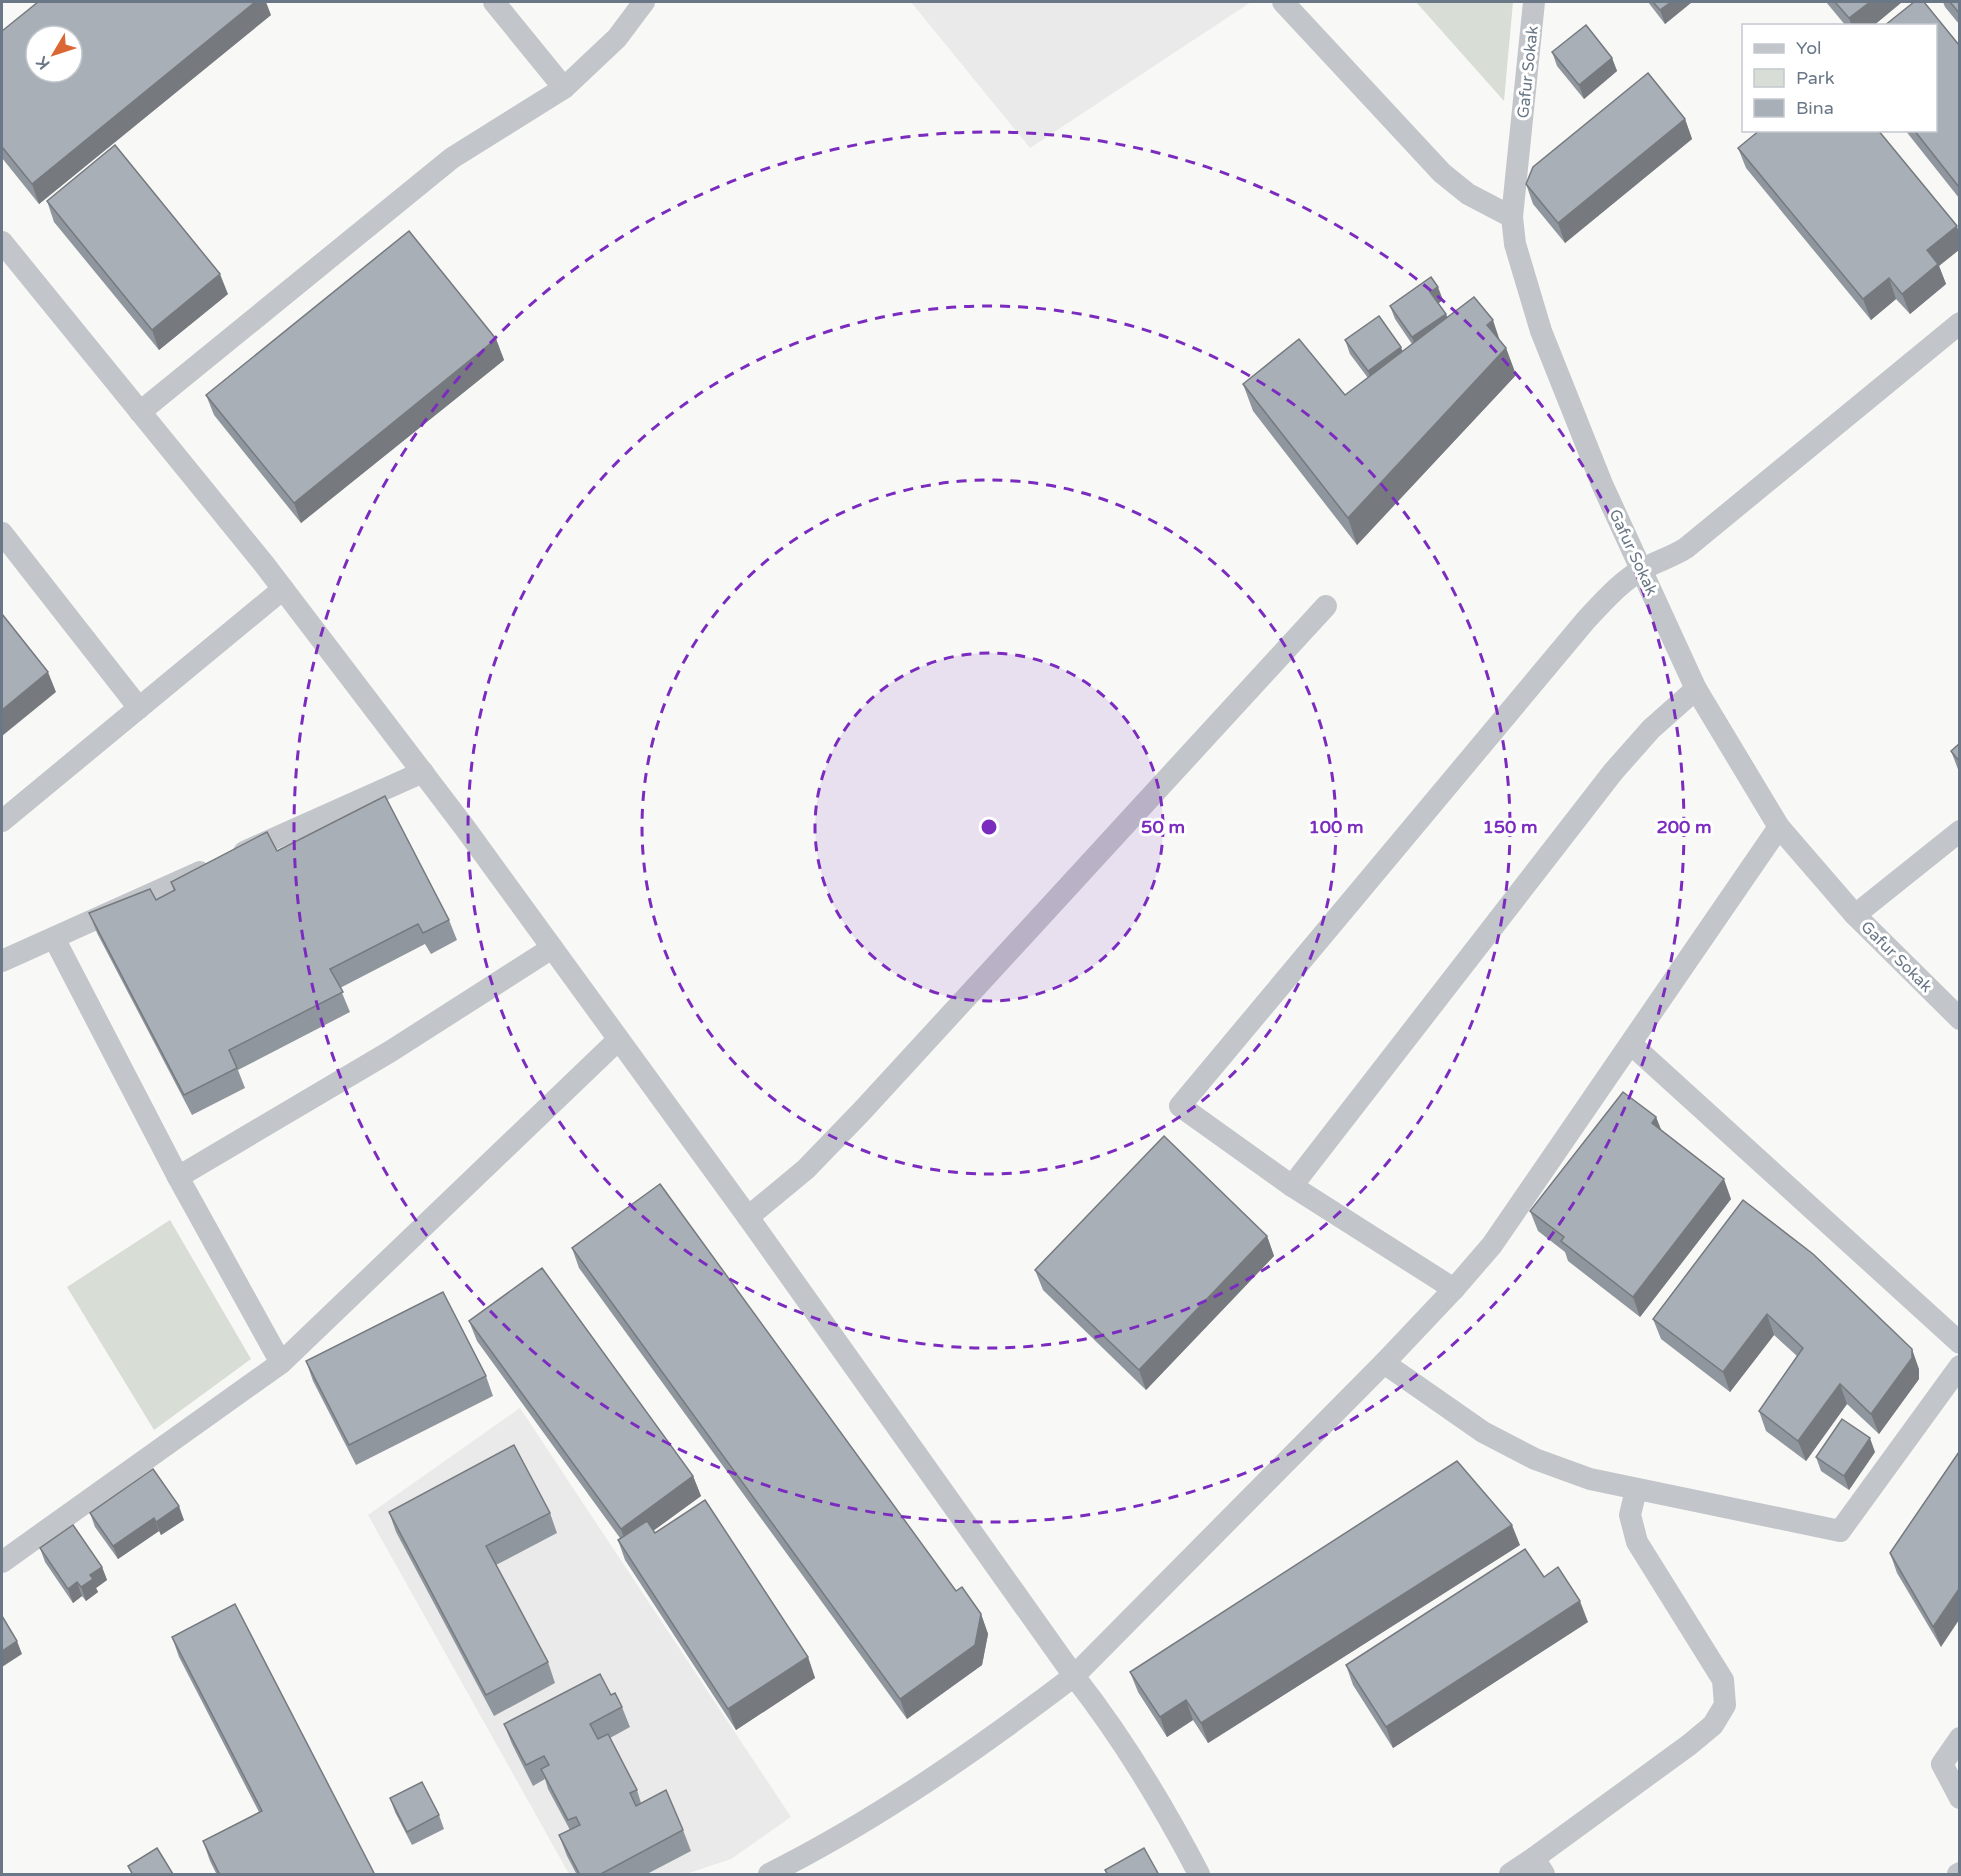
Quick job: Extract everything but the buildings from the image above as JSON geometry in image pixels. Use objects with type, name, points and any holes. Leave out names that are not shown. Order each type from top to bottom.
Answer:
[{"type":"street","points":[[494,2],[564,88]]},
{"type":"street","points":[[140,412],[444,164],[564,88],[617,38],[644,2]]},
{"type":"street","points":[[1283,2],[1442,173],[1468,194],[1512,217]]},
{"type":"street","name":"Gafur Sokak","points":[[1534,2],[1512,217],[1515,244],[1541,331],[1602,484],[1643,569],[1696,689],[1779,827],[1855,915],[1959,1019]]},
{"type":"street","points":[[2,242],[283,589],[423,772],[748,1217],[1099,1708],[1141,1772],[1199,1875]]},
{"type":"street","points":[[1454,1289],[1292,1186],[1180,1106],[1586,620],[1615,591],[1643,569],[1666,561],[1686,548],[1959,324]]},
{"type":"street","points":[[2,533],[139,708]]},
{"type":"street","points":[[2,821],[283,589]]},
{"type":"street","points":[[748,1217],[806,1169],[862,1111],[1326,606]]},
{"type":"street","points":[[1292,1186],[1613,772],[1651,729],[1696,689]]},
{"type":"street","points":[[2,961],[423,772]]},
{"type":"street","points":[[769,1875],[885,1808],[1002,1730],[1074,1676],[1384,1363],[1492,1245],[1779,827]]},
{"type":"street","points":[[1855,915],[1959,831]]},
{"type":"street","points":[[54,938],[178,1177],[281,1363]]},
{"type":"street","points":[[178,1177],[391,1051],[552,948]]},
{"type":"street","points":[[2,1562],[281,1363],[618,1040]]},
{"type":"street","points":[[1631,1044],[1959,1343]]},
{"type":"street","points":[[1384,1363],[1483,1432],[1535,1459],[1590,1479],[1840,1532],[1959,1366]]},
{"type":"street","points":[[1510,1875],[1539,1866],[1713,1725],[1725,1705],[1723,1680],[1637,1542],[1630,1515],[1636,1490]]},
{"type":"street","points":[[1959,1738],[1942,1764],[1959,1798]]},
{"type":"shaded area","points":[[911,2],[1251,2],[1030,148]]},
{"type":"shaded area","points":[[520,1408],[791,1817],[731,1859],[686,1874],[569,1874],[368,1515]]},
{"type":"green space","points":[[1416,2],[1513,2],[1504,101]]},
{"type":"green space","points":[[170,1220],[251,1359],[154,1430],[67,1287]]}]
